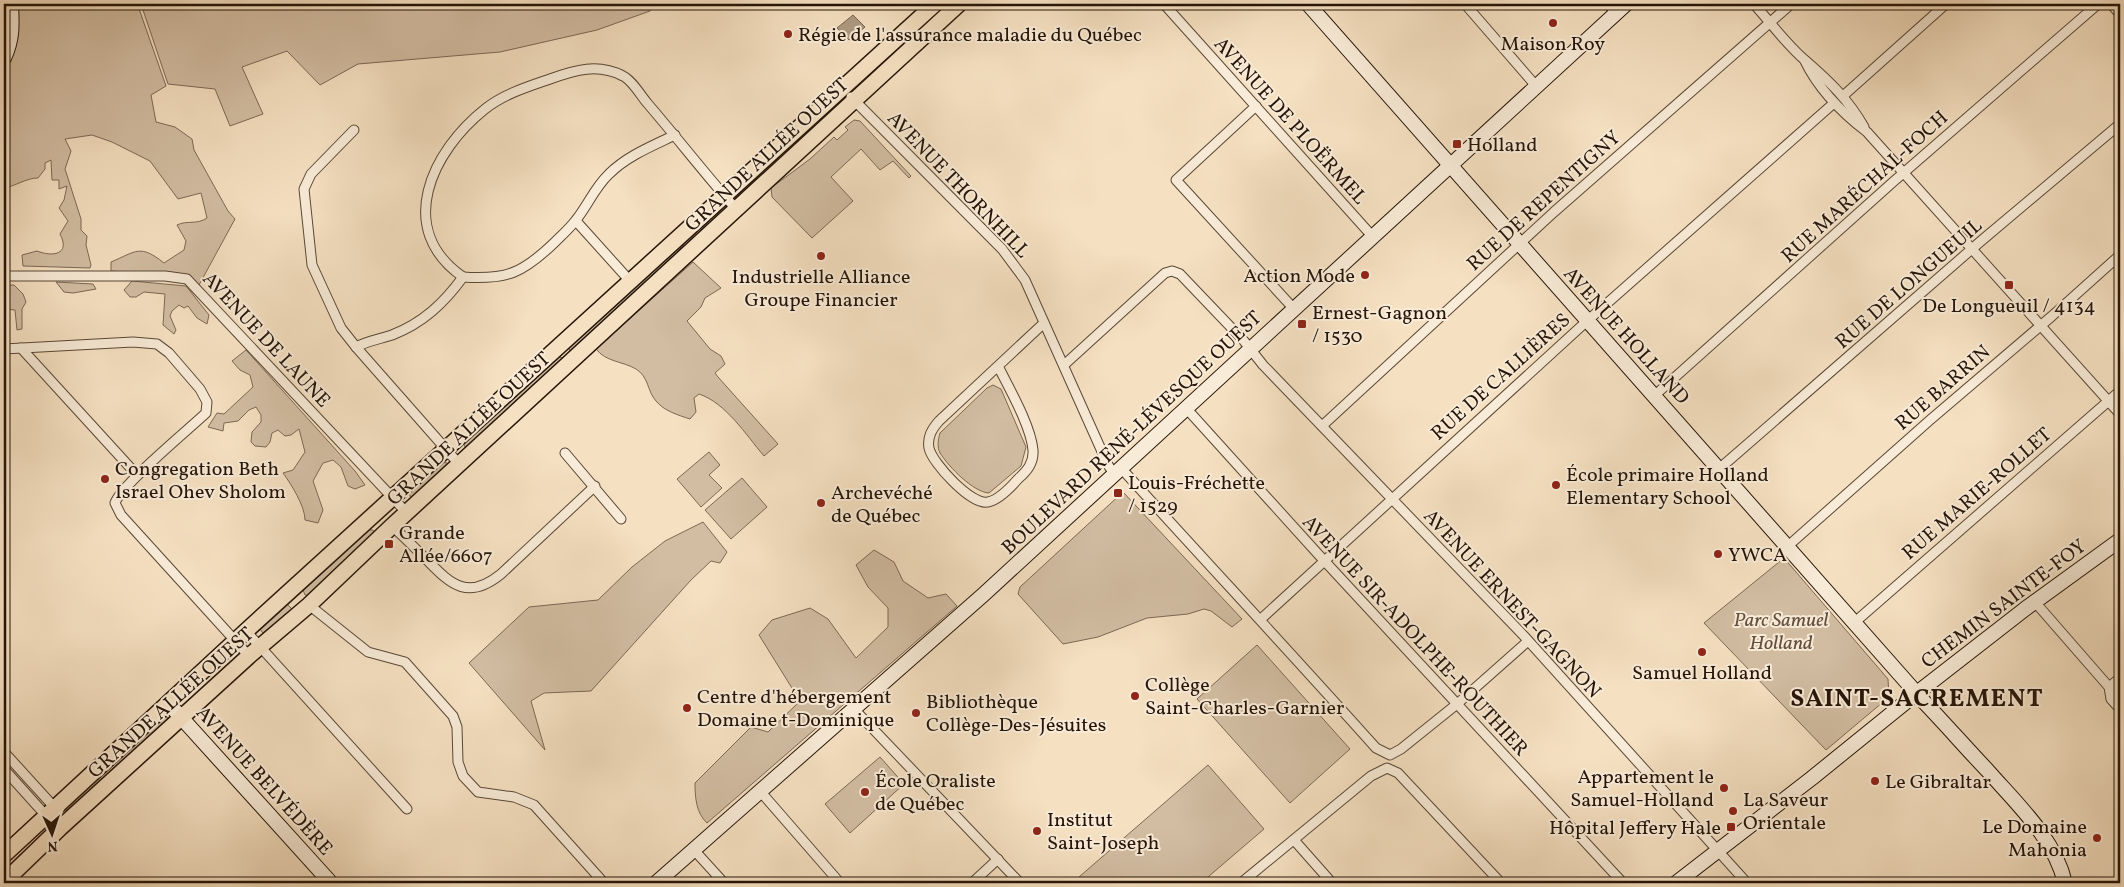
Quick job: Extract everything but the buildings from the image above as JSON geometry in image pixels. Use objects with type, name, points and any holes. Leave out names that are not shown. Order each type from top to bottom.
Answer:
[{"type":"main road","points":[[4,58],[13,32],[11,4]]},
{"type":"main road","name":"GRANDE ALLÉE OUEST","points":[[8,878],[60,828],[255,651],[309,605],[406,512],[736,208],[935,4]]},
{"type":"main road","name":"GRANDE ALLÉE OUEST","points":[[4,855],[241,636],[725,196],[959,4]]},
{"type":"main road","name":"AVENUE HOLLAND","points":[[1308,4],[2041,833],[2056,856],[2065,883]]},
{"type":"main road","name":"BOULEVARD RENÉ-LÉVESQUE OUEST","points":[[656,883],[979,600],[1451,166],[1617,7]]},
{"type":"main road","points":[[558,347],[571,360]]},
{"type":"main road","name":"CHEMIN SAINTE-FOY","points":[[1676,883],[1812,778],[1917,693],[2035,602],[2120,540]]},
{"type":"main road","name":"AVENUE BELVÉDÈRE","points":[[168,704],[332,883]]},
{"type":"street","name":"AVENUE DE PLOËRMEL","points":[[1164,4],[1372,237]]},
{"type":"street","points":[[1465,4],[1536,86]]},
{"type":"street","points":[[1754,4],[1805,61],[1819,71],[1843,96],[1853,108],[1866,132]]},
{"type":"street","name":"RUE DE REPENTIGNY","points":[[1322,426],[1519,244],[1791,4]]},
{"type":"street","points":[[1843,96],[1946,4]]},
{"type":"street","name":"RUE MARÉCHAL-FOCH","points":[[1654,396],[1903,173],[2098,4]]},
{"type":"street","points":[[2111,4],[2120,14]]},
{"type":"street","points":[[1805,61],[1812,76],[1834,103],[1866,132],[2120,414]]},
{"type":"street","points":[[675,135],[633,156],[609,174],[592,195],[576,221],[530,265],[501,277],[463,277],[453,270],[438,253],[426,225],[426,202],[430,179],[460,131],[486,108],[514,91],[573,71],[596,67],[625,76],[675,135],[725,196],[736,208]]},
{"type":"street","name":"AVENUE THORNHILL","points":[[848,94],[1002,249],[1025,280],[1108,465],[1118,472],[1261,619],[1376,748],[1390,754],[1401,749],[1457,704]]},
{"type":"street","name":"RUE DE CALLIÈRES","points":[[1261,619],[1587,320],[1834,103]]},
{"type":"street","points":[[1256,106],[1176,180],[1294,309]]},
{"type":"street","name":"RUE DE LONGUEUIL","points":[[1720,469],[1972,248],[2120,124]]},
{"type":"street","points":[[354,130],[311,174],[304,189],[312,265],[341,328],[458,464]]},
{"type":"street","points":[[576,221],[630,281]]},
{"type":"street","name":"RUE BARRIN","points":[[1788,546],[2120,255]]},
{"type":"street","name":"AVENUE ERNEST-GAGNON","points":[[1064,365],[1165,273],[1172,271],[1180,274],[1251,349],[1263,365],[1528,641],[1747,883]]},
{"type":"street","name":"AVENUE DE LAUNE","points":[[4,276],[165,276],[187,279],[406,512]]},
{"type":"street","points":[[356,347],[363,343],[392,335],[417,323],[447,299],[463,277]]},
{"type":"street","points":[[998,366],[1028,429],[1034,452],[1032,463],[1014,484],[989,502],[979,502],[965,493],[933,459],[929,447],[929,437],[932,429],[939,421],[1044,323]]},
{"type":"street","points":[[4,349],[133,342],[157,344],[169,353],[200,390],[207,402],[206,414],[137,475],[117,497],[115,502],[117,509],[407,808]]},
{"type":"street","points":[[21,348],[137,475]]},
{"type":"street","name":"RUE MARIE-ROLLET","points":[[1855,622],[2120,391]]},
{"type":"street","name":"AVENUE SIR-ADOLPHE-ROUTHIER","points":[[1186,408],[1623,883]]},
{"type":"street","points":[[565,453],[595,486],[621,519]]},
{"type":"street","points":[[392,526],[449,582],[463,587],[478,586],[490,582],[500,574],[595,486]]},
{"type":"street","points":[[2035,602],[2109,688],[2111,699],[2120,709]]},
{"type":"street","points":[[309,605],[368,652],[405,662],[453,716],[457,727],[458,762],[463,776],[478,792],[514,797],[534,805],[604,883]]},
{"type":"street","points":[[241,636],[255,651]]},
{"type":"street","points":[[1457,704],[1528,641]]},
{"type":"street","points":[[2109,688],[2120,678]]},
{"type":"street","points":[[854,709],[1020,883]]},
{"type":"street","points":[[4,752],[60,828]]},
{"type":"street","points":[[1241,883],[1371,776],[1387,768],[1398,773],[1501,883]]},
{"type":"street","points":[[4,770],[50,812]]},
{"type":"street","points":[[760,791],[840,883]]},
{"type":"street","points":[[1294,840],[1332,883]]},
{"type":"street","points":[[694,850],[724,883]]},
{"type":"street","points":[[972,883],[998,859]]},
{"type":"green space","points":[[4,4],[132,4],[138,6],[166,86],[151,95],[156,122],[175,127],[192,139],[194,150],[228,211],[235,219],[199,285],[184,275],[111,271],[111,262],[138,251],[149,253],[164,263],[184,250],[186,241],[177,225],[207,218],[201,193],[178,199],[150,161],[112,142],[92,135],[65,139],[71,151],[65,169],[81,219],[81,230],[87,236],[86,245],[90,268],[23,266],[22,255],[37,251],[54,254],[62,250],[63,241],[60,234],[68,221],[59,208],[64,200],[67,186],[59,189],[59,180],[52,180],[51,160],[45,163],[45,169],[38,178],[29,179],[4,188]]},
{"type":"green space","points":[[141,4],[650,4],[650,11],[597,30],[500,52],[358,64],[320,85],[287,51],[242,67],[263,114],[230,126],[215,89],[168,84]]},
{"type":"green space","points":[[854,120],[860,121],[911,176],[909,178],[893,161],[880,170],[861,149],[831,177],[853,201],[812,238],[772,197],[771,188],[810,159],[834,137],[837,140],[848,130],[845,127]]},
{"type":"green space","points":[[721,209],[684,244],[666,267],[572,352],[570,351],[568,346]]},
{"type":"green space","points":[[693,262],[721,288],[705,298],[701,307],[687,321],[710,349],[721,356],[725,364],[715,373],[778,444],[764,456],[735,420],[709,398],[699,394],[694,398],[696,412],[690,419],[672,412],[656,401],[640,372],[631,366],[604,356],[596,349]]},
{"type":"green space","points":[[132,281],[186,286],[209,315],[207,324],[197,318],[188,306],[184,308],[179,305],[172,311],[170,316],[176,330],[174,334],[163,325],[165,294],[144,292],[136,297],[130,297],[124,290]]},
{"type":"green space","points":[[56,282],[93,284],[96,289],[73,293],[64,292]]},
{"type":"green space","points":[[4,285],[14,285],[23,294],[26,302],[22,309],[22,329],[17,330],[15,310],[4,309]]},
{"type":"green space","points":[[246,350],[355,471],[365,485],[355,489],[348,486],[341,467],[333,460],[323,463],[313,481],[323,510],[318,523],[305,520],[300,502],[283,473],[293,470],[305,452],[299,429],[291,435],[285,436],[278,430],[272,433],[270,442],[266,447],[255,446],[251,442],[252,432],[261,422],[261,415],[256,407],[249,410],[238,421],[224,423],[223,431],[208,427],[217,413],[224,414],[253,387],[250,375],[240,370],[232,361]]},
{"type":"green space","points":[[558,356],[563,361],[467,448],[465,447],[463,442]]},
{"type":"green space","points":[[993,385],[1001,389],[1026,447],[1021,466],[989,493],[983,492],[969,484],[955,472],[940,453],[938,443],[940,433],[987,388]]},
{"type":"green space","points":[[709,452],[720,465],[709,475],[722,488],[701,507],[677,479]]},
{"type":"green space","points":[[442,462],[447,463],[447,466],[411,499],[409,492]]},
{"type":"green space","points":[[742,478],[767,507],[731,539],[705,510]]},
{"type":"green space","points":[[1123,492],[1242,619],[1232,627],[1211,611],[1204,609],[1188,614],[1147,618],[1098,637],[1063,644],[1018,594],[1020,587]]},
{"type":"green space","points":[[703,522],[727,552],[720,563],[711,561],[691,580],[591,691],[544,693],[531,701],[545,750],[469,663],[529,607],[598,600],[632,567],[665,541]]},
{"type":"green space","points":[[367,530],[373,530],[375,535],[310,595],[305,595],[303,590]]},
{"type":"green space","points":[[874,550],[894,562],[903,581],[928,598],[946,594],[957,606],[707,823],[698,810],[695,783],[751,727],[768,732],[800,701],[759,635],[772,620],[810,608],[828,619],[856,658],[888,627],[888,608],[868,587],[856,565]]},
{"type":"green space","name":"Parc Samuel Holland","points":[[1784,558],[1888,679],[1889,697],[1826,750],[1704,623]]},
{"type":"green space","points":[[287,604],[293,610],[265,636],[260,629]]},
{"type":"green space","points":[[1257,645],[1350,749],[1290,803],[1197,699]]},
{"type":"green space","points":[[165,717],[170,718],[68,814],[66,812],[66,806]]},
{"type":"green space","points":[[880,757],[904,784],[850,833],[825,804]]},
{"type":"green space","points":[[1208,765],[1264,829],[1201,883],[1084,883],[1079,877]]},
{"type":"shaded area","points":[[853,15],[865,27],[849,40],[837,28]]},
{"type":"place","name":"Maison Roy","points":[[1553,23]]},
{"type":"place","name":"Régie de l'assurance maladie du Québec","points":[[788,34]]},
{"type":"place","name":"Holland","points":[[1457,144]]},
{"type":"place","name":"Industrielle Alliance Groupe Financier","points":[[821,256]]},
{"type":"place","name":"Action Mode","points":[[1365,275]]},
{"type":"place","name":"De Longueuil / 4134","points":[[2009,285]]},
{"type":"place","name":"Ernest-Gagnon / 1530","points":[[1302,324]]},
{"type":"place","name":"Congregation Beth Israel Ohev Sholom","points":[[105,479]]},
{"type":"place","name":"École primaire Holland Elementary School","points":[[1556,485]]},
{"type":"place","name":"Louis-Fréchette / 1529","points":[[1118,493]]},
{"type":"place","name":"Archevéché de Québec","points":[[821,503]]},
{"type":"place","name":"Grande Allée/6607","points":[[389,544]]},
{"type":"place","name":"YWCA","points":[[1718,554]]},
{"type":"place","name":"Samuel Holland","points":[[1702,652]]},
{"type":"place","name":"Collège Saint-Charles-Garnier","points":[[1135,696]]},
{"type":"place","name":"Centre d'hébergement Domaine t-Dominique","points":[[687,708]]},
{"type":"place","name":"Bibliothèque Collège-Des-Jésuites","points":[[916,713]]},
{"type":"place","name":"Le Gibraltar","points":[[1875,781]]},
{"type":"place","name":"Appartement le Samuel-Holland","points":[[1724,788]]},
{"type":"place","name":"École Oraliste de Québec","points":[[865,792]]},
{"type":"place","name":"La Saveur Orientale","points":[[1733,811]]},
{"type":"place","name":"Hôpital Jeffery Hale","points":[[1731,827]]},
{"type":"place","name":"Institut Saint-Joseph","points":[[1037,831]]},
{"type":"place","name":"Le Domaine Mahonia","points":[[2097,838]]},
{"type":"district","name":"SAINT-SACREMENT","points":[[1917,697]]}]
